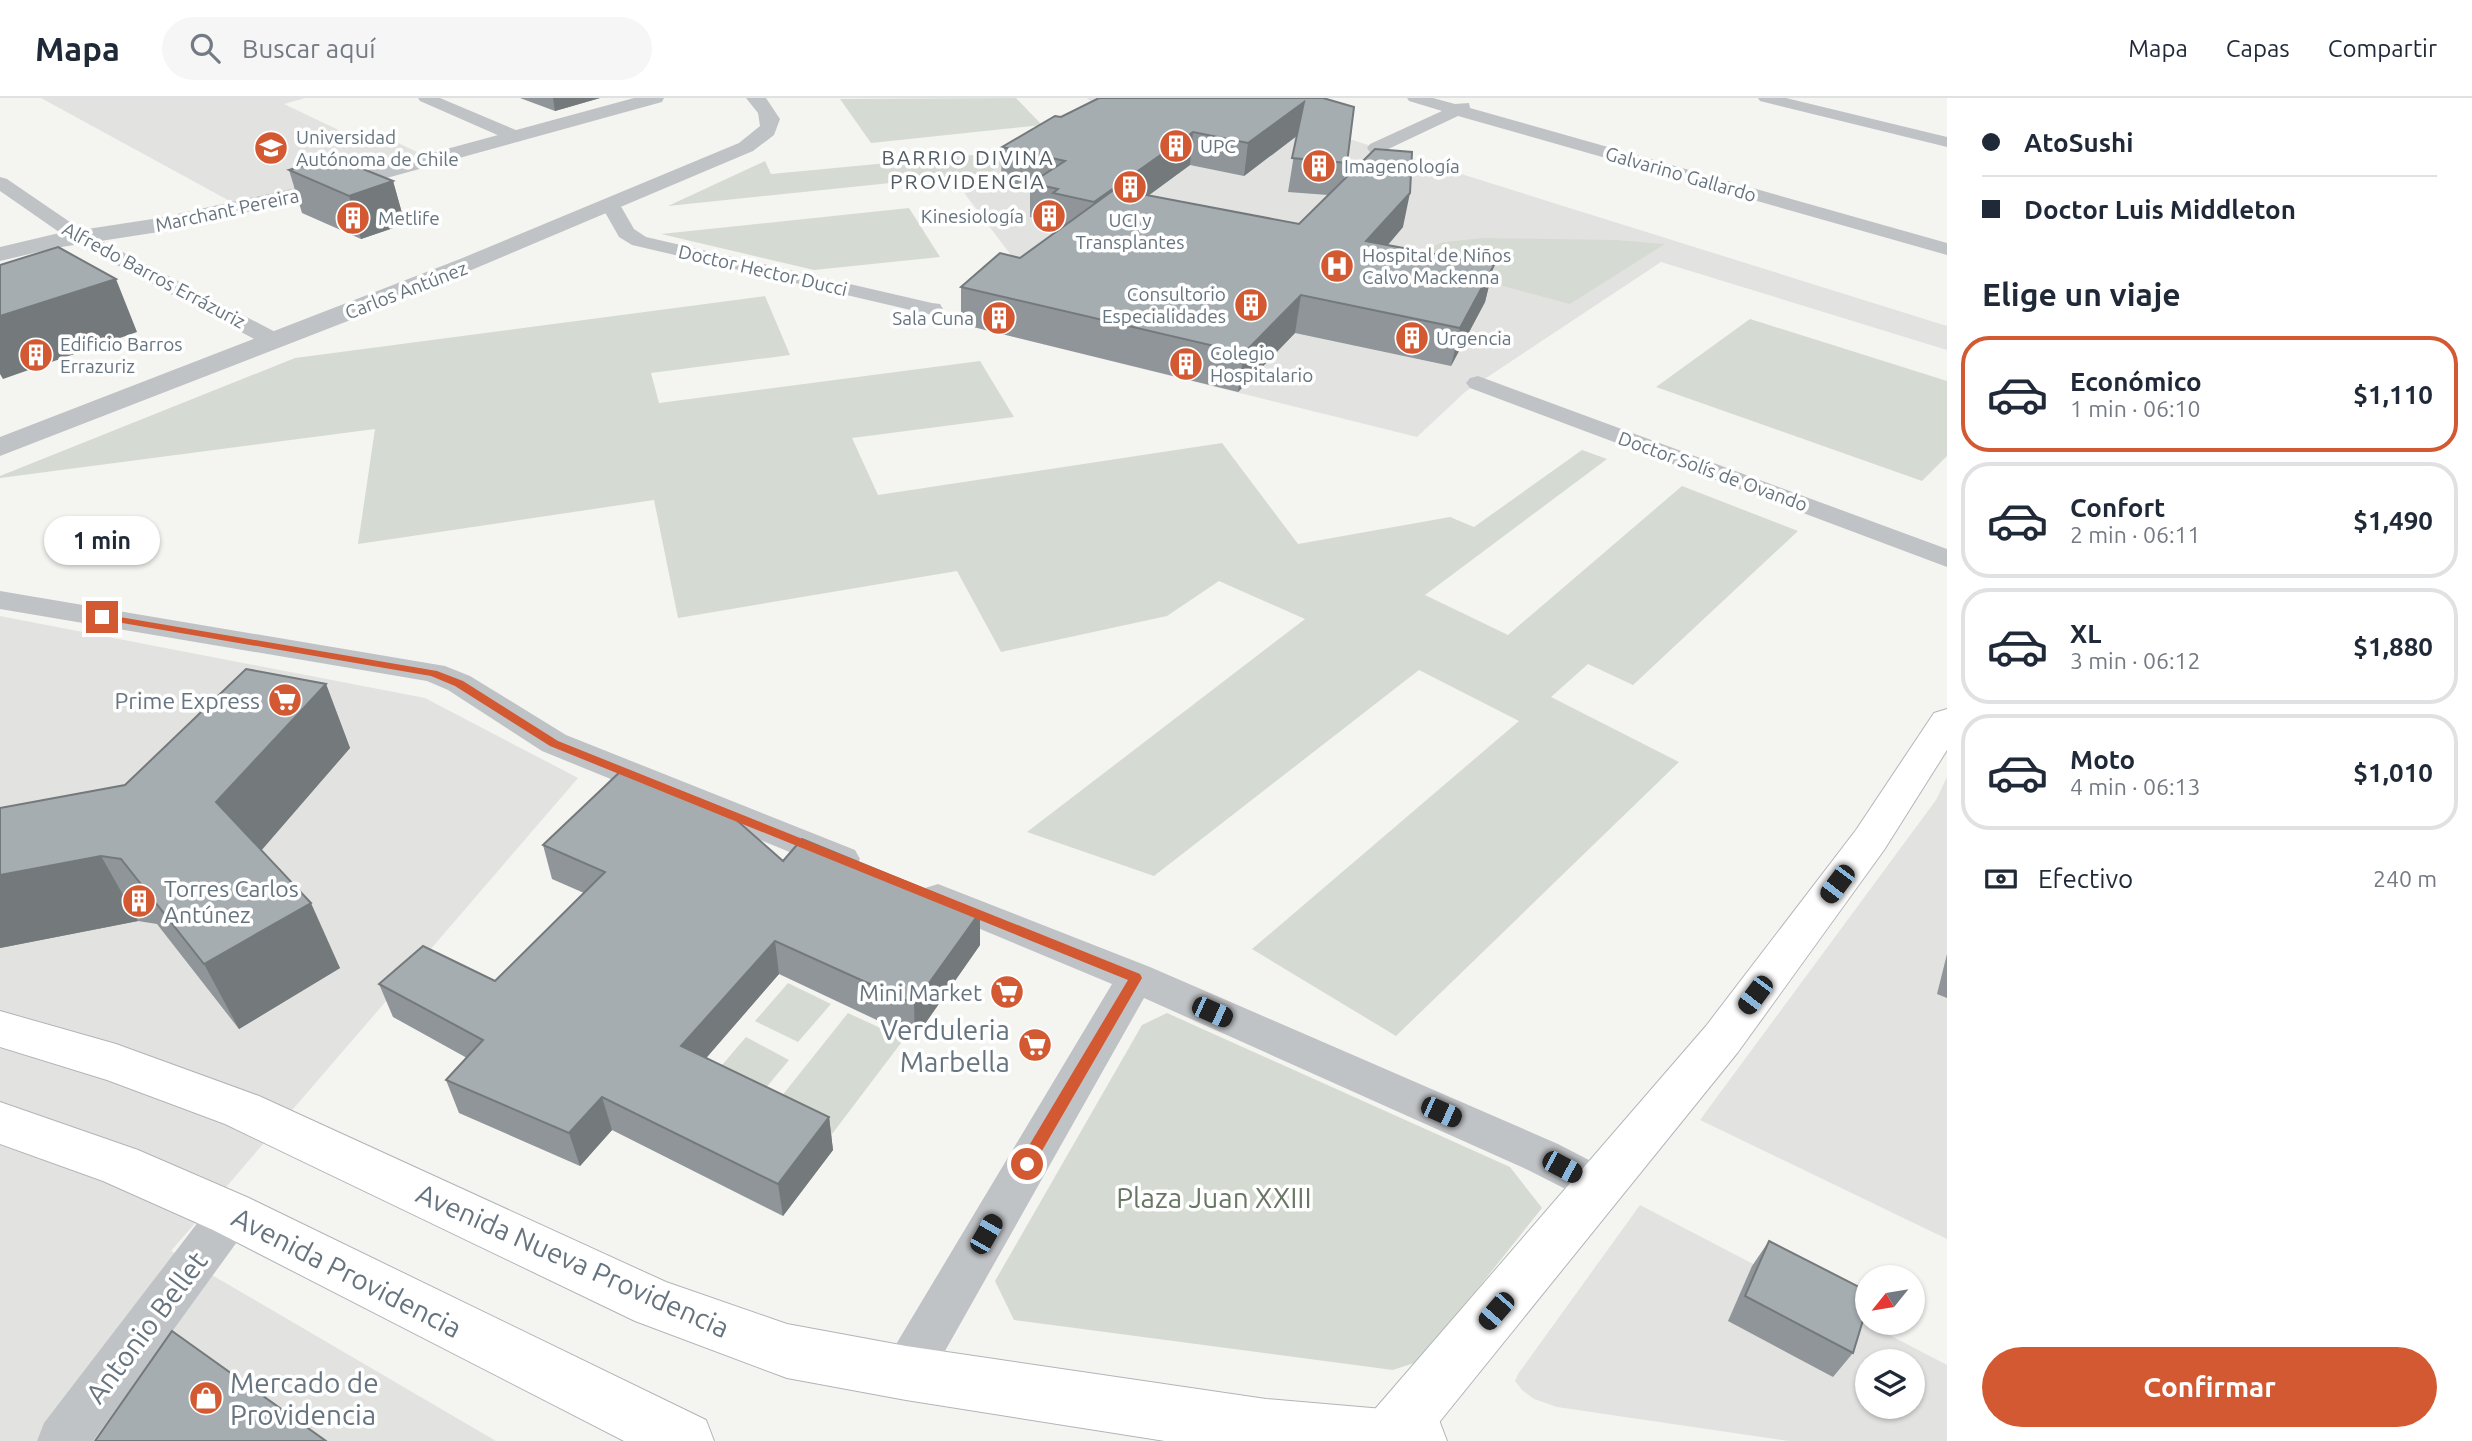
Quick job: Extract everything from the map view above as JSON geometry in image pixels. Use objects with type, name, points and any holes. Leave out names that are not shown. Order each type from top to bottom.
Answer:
[{"type":"main road","points":[[1395,1440],[1599,1186],[1722,1039],[1870,839],[1947,721]]},
{"type":"main road","name":"Avenida Nueva Providencia","points":[[0,1029],[116,1063],[242,1110],[654,1303],[787,1351],[906,1373],[1266,1428],[1395,1440]]},
{"type":"main road","name":"Avenida Providencia","points":[[0,1123],[120,1166],[231,1214],[685,1441]]},
{"type":"street","points":[[426,98],[517,137]]},
{"type":"street","name":"Marchant Pereira","points":[[0,254],[55,241],[159,225],[336,186],[655,98]]},
{"type":"street","name":"Carlos Antúnez","points":[[0,447],[612,207],[757,141],[770,127],[771,119],[755,98]]},
{"type":"street","name":"Galvarino Gallardo","points":[[1415,98],[1947,249]]},
{"type":"street","points":[[1376,148],[1485,98]]},
{"type":"street","points":[[1766,98],[1947,142]]},
{"type":"street","name":"Alfredo Barros Errázuriz","points":[[0,183],[79,237],[264,345]]},
{"type":"street","name":"Alfredo Barros Errázuriz","points":[[0,206],[55,241],[264,345]]},
{"type":"street","name":"Doctor Hector Ducci","points":[[612,207],[626,233],[639,241],[932,309]]},
{"type":"street","name":"Doctor Solís de Ovando","points":[[1478,383],[1947,559]]},
{"type":"street","points":[[0,600],[434,673],[459,683],[554,743],[875,872]]},
{"type":"street","points":[[914,888],[1136,978],[1543,1157],[1599,1186]]},
{"type":"street","points":[[906,1373],[1136,978]]},
{"type":"street","name":"Antonio Bellet","points":[[62,1441],[231,1214]]},
{"type":"shaded area","name":"Universidad Autónoma de Chile","points":[[41,98],[305,98],[284,104],[347,134],[381,135],[428,157],[237,205]]},
{"type":"shaded area","name":"Hospital de Niños Calvo Mackenna","points":[[1087,98],[1218,98],[1947,326],[1947,350],[1661,262],[1465,392],[1417,437],[970,326],[1022,270],[959,186],[1106,115]]},
{"type":"shaded area","points":[[0,616],[425,698],[578,778],[171,1251],[496,1441],[0,1441]]},
{"type":"shaded area","points":[[1947,777],[1947,1239],[1700,1120],[1936,800]]},
{"type":"shaded area","points":[[1640,1205],[1855,1317],[1855,1335],[1889,1335],[1916,1349],[1855,1349],[1855,1419],[1925,1419],[1925,1354],[1947,1365],[1947,1441],[1789,1441],[1557,1407],[1534,1399],[1515,1381]]},
{"type":"green space","points":[[1016,98],[1042,125],[871,143],[840,99]]},
{"type":"green space","points":[[1038,149],[987,173],[668,206],[765,161],[771,174]]},
{"type":"green space","points":[[909,208],[940,257],[814,270],[661,234]]},
{"type":"green space","points":[[1483,238],[1616,240],[1665,244],[1570,304],[1451,272],[1424,257],[1425,249],[1444,242]]},
{"type":"green space","points":[[765,296],[790,355],[651,373],[659,403],[980,361],[1014,417],[852,438],[878,495],[1222,443],[1298,544],[1450,517],[1474,527],[1582,450],[1607,459],[1425,595],[1508,635],[1682,486],[1798,531],[1633,685],[1588,664],[1551,697],[1679,762],[1396,1036],[1252,949],[1519,721],[1419,670],[1154,876],[1027,832],[1305,619],[1219,581],[1167,616],[1001,652],[957,571],[678,618],[654,500],[358,544],[375,429],[0,478],[295,358]]},
{"type":"green space","points":[[1750,319],[1947,381],[1947,456],[1922,481],[1656,387]]},
{"type":"green space","points":[[788,983],[831,1004],[798,1042],[755,1021]]},
{"type":"green space","points":[[848,1013],[904,1039],[826,1142],[769,1112]]},
{"type":"green space","name":"Plaza Juan XXIII","points":[[1167,1013],[1510,1167],[1542,1208],[1420,1361],[1393,1370],[1014,1320],[995,1281],[1142,1025]]},
{"type":"green space","points":[[746,1037],[789,1060],[755,1101],[711,1078]]},
{"type":"building","points":[[1099,98],[1323,98],[1354,107],[1347,163],[1292,158],[1304,102],[1248,143],[1193,132],[1094,202],[1053,193],[1058,189],[1031,183],[1065,161],[1002,147],[1055,116],[1061,117]]},
{"type":"building","points":[[1375,149],[1412,152],[1410,193],[1366,241],[1494,265],[1460,328],[1301,295],[1244,353],[961,287],[1000,253],[1020,258],[1115,189],[1299,224]]},
{"type":"building","points":[[333,157],[393,181],[349,196],[289,170]]},
{"type":"building","points":[[58,247],[116,279],[0,316],[0,265]]},
{"type":"building","points":[[246,669],[326,684],[216,802],[311,903],[204,964],[121,859],[101,856],[0,875],[0,808],[125,785]]},
{"type":"building","points":[[623,769],[724,809],[783,861],[802,839],[980,912],[914,1004],[775,941],[681,1046],[829,1117],[778,1184],[602,1097],[569,1133],[446,1080],[483,1040],[379,984],[423,946],[495,981],[605,872],[543,845]]},
{"type":"building","points":[[1769,1241],[1855,1285],[1855,1335],[1858,1335],[1853,1353],[1745,1296]]},
{"type":"building","name":"Mercado de Providencia","points":[[172,1331],[326,1441],[95,1441]]},
{"type":"place","name":"UPC","points":[[1176,146]]},
{"type":"place","name":"Universidad Autónoma de Chile","points":[[271,148]]},
{"type":"place","name":"Imagenología","points":[[1319,166]]},
{"type":"place","name":"UCI y Transplantes","points":[[1130,187]]},
{"type":"place","name":"Kinesiología","points":[[1049,216]]},
{"type":"place","name":"Metlife","points":[[353,218]]},
{"type":"place","name":"Hospital de Niños Calvo Mackenna","points":[[1337,266]]},
{"type":"place","name":"Consultorio Especialidades","points":[[1251,305]]},
{"type":"place","name":"Sala Cuna","points":[[999,318]]},
{"type":"place","name":"Urgencia","points":[[1412,338]]},
{"type":"place","name":"Edificio Barros Errazuriz","points":[[36,355]]},
{"type":"place","name":"Colegio Hospitalario","points":[[1186,364]]},
{"type":"place","name":"Prime Express","points":[[285,700]]},
{"type":"place","name":"Torres Carlos Antúnez","points":[[139,901]]},
{"type":"place","name":"Mini Market","points":[[1007,992]]},
{"type":"place","name":"Verduleria Marbella","points":[[1035,1045]]},
{"type":"place","name":"Mercado de Providencia","points":[[206,1398]]},
{"type":"district","name":"BARRIO DIVINA PROVIDENCIA","points":[[968,169]]},
{"type":"route","points":[[102,617],[434,673],[459,683],[554,743],[1136,978],[1027,1164]]}]
